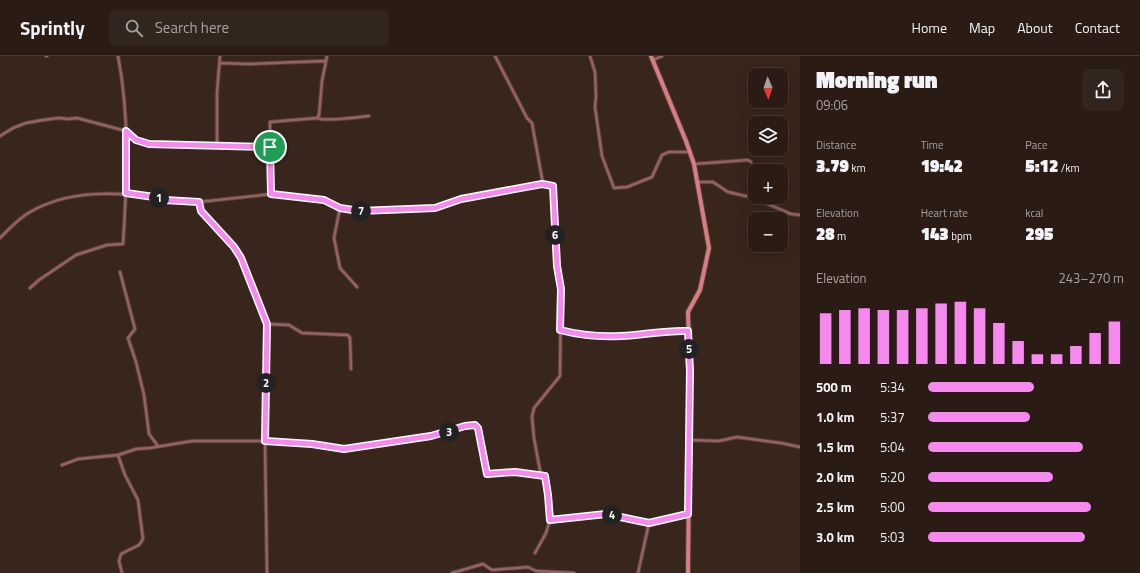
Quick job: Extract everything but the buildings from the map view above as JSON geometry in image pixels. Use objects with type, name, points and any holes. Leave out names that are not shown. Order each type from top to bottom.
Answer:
[{"type":"street","points":[[30,288],[39,280],[76,256],[107,244],[123,244],[126,193],[126,131],[121,69],[118,56]]},
{"type":"street","points":[[217,145],[217,93],[220,56]]},
{"type":"street","points":[[317,118],[327,56]]},
{"type":"street","points":[[495,56],[527,118],[532,124],[542,184]]},
{"type":"street","points":[[590,56],[595,72],[595,107],[602,156],[614,188],[627,187],[652,177],[662,155],[669,152],[690,152]]},
{"type":"street","points":[[662,56],[651,58],[694,164],[709,248],[700,290],[688,312],[690,371],[688,573]]},
{"type":"street","points":[[220,63],[249,64],[325,61]]},
{"type":"street","points":[[271,194],[270,122],[317,118],[327,120],[369,116]]},
{"type":"street","points":[[0,136],[13,128],[26,124],[59,118],[77,118],[126,131],[136,140],[149,144],[270,147]]},
{"type":"street","points":[[694,164],[748,160],[751,162]]},
{"type":"street","points":[[697,182],[712,182],[728,192],[754,198],[790,214],[800,215]]},
{"type":"street","points":[[0,237],[28,212],[50,202],[82,195],[126,193],[161,198],[164,200],[199,202],[271,194],[324,200],[340,208],[359,211],[435,208],[461,199],[542,184],[553,186],[557,266],[561,289],[560,376],[534,408],[532,417],[541,476]]},
{"type":"street","points":[[199,202],[201,211],[234,247],[241,258],[267,324],[265,441],[267,573]]},
{"type":"street","points":[[340,208],[334,238],[340,268],[357,287]]},
{"type":"street","points":[[120,272],[134,329],[128,338],[136,362],[144,395],[150,434],[158,446]]},
{"type":"street","points":[[267,324],[289,325],[302,333],[348,335],[350,338],[351,369]]},
{"type":"street","points":[[560,330],[575,334],[620,336],[670,330],[688,331]]},
{"type":"street","points":[[62,465],[78,459],[118,454],[136,449],[192,441],[265,441],[312,444],[344,449],[431,436],[465,426],[475,425],[478,428],[487,474],[515,472],[545,476],[550,520],[546,533],[535,553]]},
{"type":"street","points":[[689,440],[718,441],[736,437],[780,442],[800,447]]},
{"type":"street","points":[[118,454],[125,475],[138,500],[143,538],[140,545],[122,554],[119,561],[122,573]]},
{"type":"street","points":[[550,520],[606,514],[649,523],[688,514]]},
{"type":"street","points":[[638,573],[649,523]]},
{"type":"street","points":[[452,573],[483,564],[492,570],[528,567],[536,571],[574,573]]},
{"type":"route","points":[[126,131],[136,140],[149,144],[270,147],[271,194],[315,198],[324,200],[340,208],[359,211],[435,208],[461,199],[542,184],[553,186],[557,266],[561,289],[560,330],[575,334],[620,336],[670,330],[688,331],[690,371],[688,514],[664,518],[649,523],[606,514],[550,520],[545,476],[515,472],[487,474],[478,428],[475,425],[465,426],[431,436],[344,449],[312,444],[265,441],[267,324],[241,258],[234,247],[201,211],[199,202],[164,200],[161,198],[126,193],[126,131]]}]
